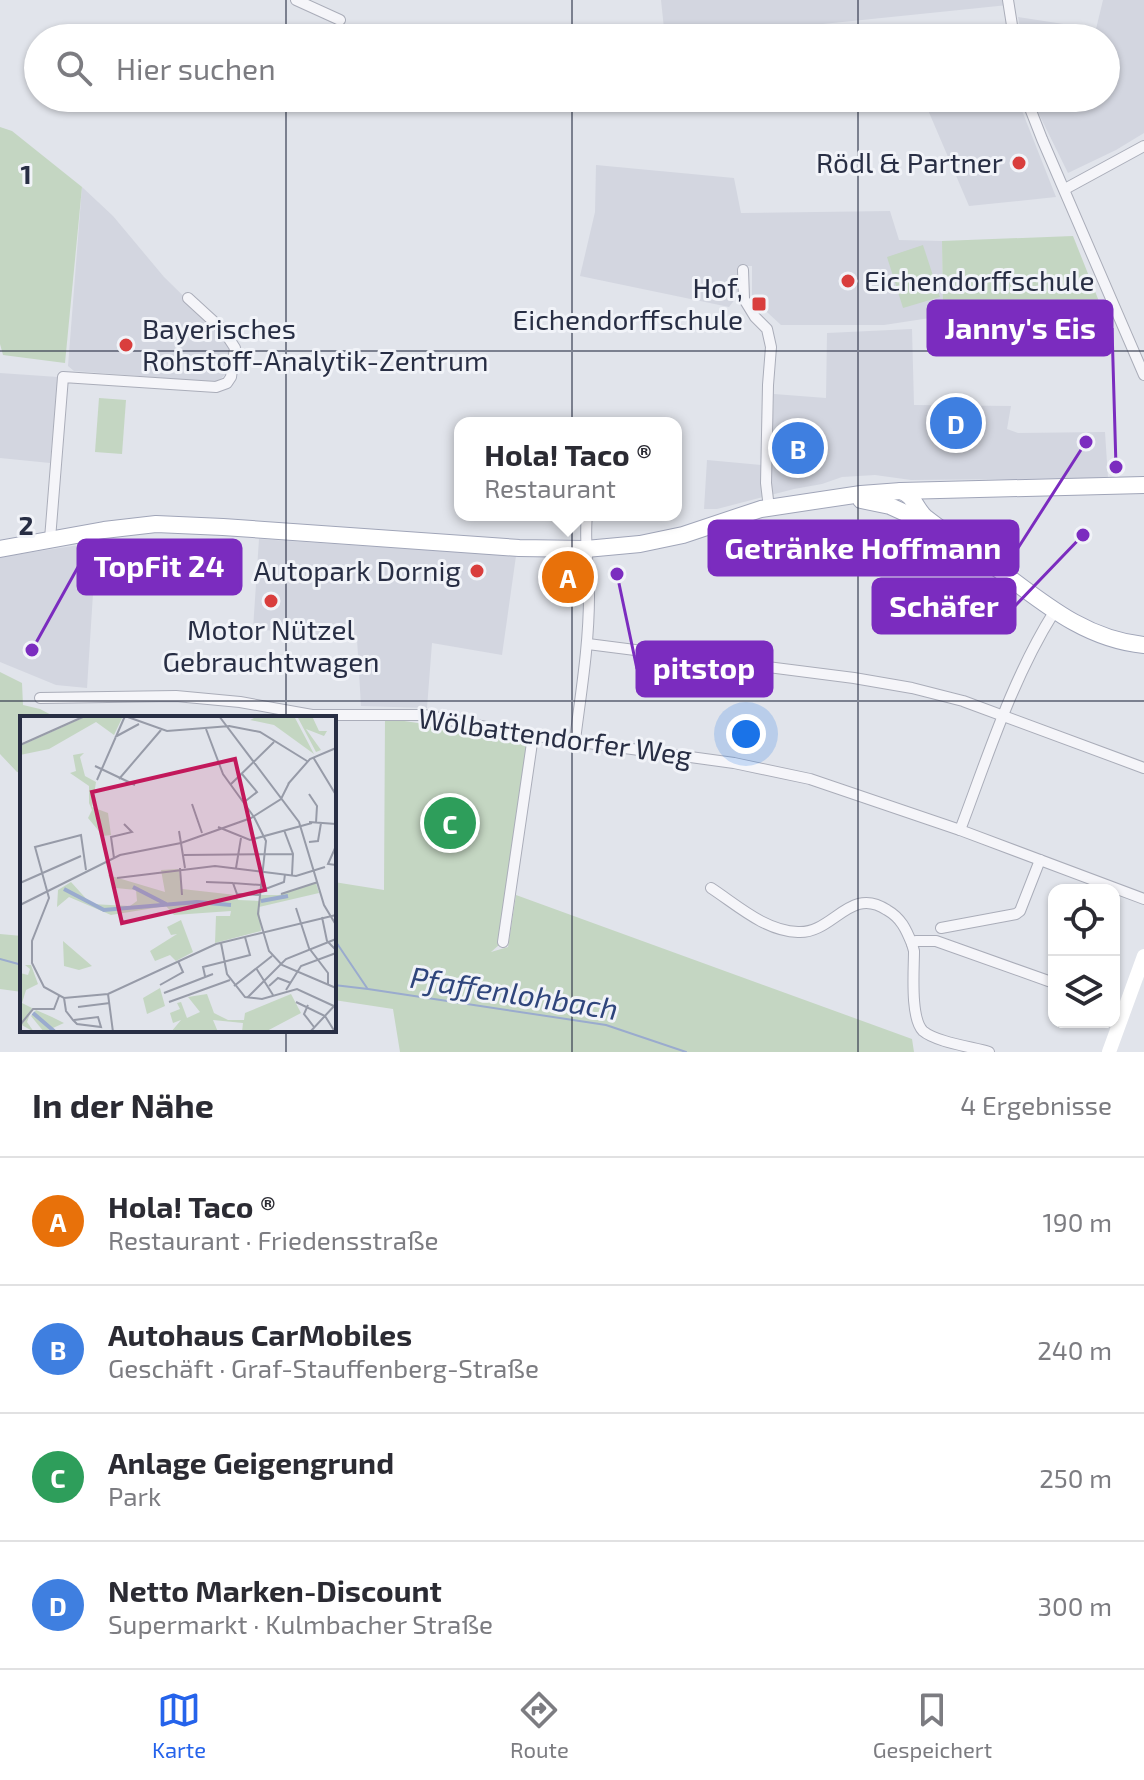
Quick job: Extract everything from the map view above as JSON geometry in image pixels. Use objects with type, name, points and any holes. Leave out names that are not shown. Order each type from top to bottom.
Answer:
[{"type":"main road","points":[[0,549],[134,526],[183,525],[519,548],[586,549],[640,544],[683,535],[769,508],[841,497],[901,491],[1144,485]]},
{"type":"main road","points":[[901,491],[909,494],[925,517],[1054,612],[1099,635],[1144,645]]},
{"type":"main road","points":[[841,497],[890,506],[961,543]]},
{"type":"main road","points":[[1120,1006],[1144,956]]},
{"type":"main road","points":[[1109,1052],[1114,1028]]},
{"type":"street","points":[[296,0],[340,20]]},
{"type":"street","points":[[1008,0],[1012,24]]},
{"type":"street","points":[[1032,112],[1139,349],[1144,375]]},
{"type":"street","points":[[1065,189],[1144,146]]},
{"type":"street","points":[[743,270],[744,299],[767,329],[771,347],[766,483],[769,508]]},
{"type":"street","points":[[50,539],[63,377],[216,387],[227,383],[231,377],[235,348],[230,338],[188,298]]},
{"type":"street","points":[[575,740],[588,644],[587,521]]},
{"type":"street","points":[[960,830],[1030,654],[1054,612]]},
{"type":"street","points":[[588,644],[888,684],[945,696],[1144,768]]},
{"type":"street","name":"Wölbattendorfer Weg","points":[[40,698],[176,696],[240,702],[312,715],[424,715],[533,736],[734,763],[810,779],[960,830],[1144,899]]},
{"type":"street","points":[[503,942],[533,736]]},
{"type":"street","points":[[941,928],[1016,914],[1020,911],[1040,860]]},
{"type":"street","points":[[711,888],[771,927],[802,933],[822,926],[859,903],[870,902],[882,906],[906,927],[912,944],[918,1028],[938,1038],[989,1052]]},
{"type":"street","points":[[912,944],[916,941],[936,941],[1048,981]]},
{"type":"shaded area","points":[[661,0],[1008,0],[1008,5],[823,24],[664,24]]},
{"type":"shaded area","points":[[1103,0],[1144,0],[1144,133],[1068,173],[1038,112],[1120,112],[1120,24],[1097,24]]},
{"type":"shaded area","points":[[1018,17],[1064,24],[1019,24]]},
{"type":"shaded area","points":[[929,112],[1023,112],[1056,197],[969,206]]},
{"type":"shaded area","points":[[596,165],[734,178],[741,213],[890,211],[899,240],[942,241],[943,316],[884,325],[781,325],[752,296],[752,266],[739,266],[736,298],[729,307],[580,276],[595,212]]},
{"type":"shaded area","name":"Bayerisches Rohstoff-Analytik-Zentrum","points":[[82,187],[113,216],[164,277],[221,333],[230,348],[226,374],[217,382],[74,371],[68,366]]},
{"type":"shaded area","points":[[912,329],[914,405],[1011,406],[1007,429],[1018,433],[1105,432],[1108,478],[911,480],[875,475],[842,477],[717,509],[704,509],[707,460],[771,466],[774,394],[826,398],[827,333]]},
{"type":"shaded area","points":[[0,373],[58,377],[50,463],[0,458]]},
{"type":"shaded area","points":[[259,539],[516,556],[502,655],[432,643],[427,708],[361,706],[357,639],[253,629]]},
{"type":"shaded area","points":[[99,542],[87,688],[56,685],[0,662],[0,557]]},
{"type":"green space","points":[[0,127],[12,131],[82,187],[65,363],[3,355],[0,344]]},
{"type":"green space","points":[[1073,236],[1110,329],[1032,319],[943,316],[942,241]]},
{"type":"green space","points":[[923,245],[940,297],[903,308],[887,257]]},
{"type":"green space","points":[[99,398],[126,400],[122,454],[95,452]]},
{"type":"green space","points":[[0,672],[22,683],[23,705],[53,716],[20,716],[20,773],[0,754]]},
{"type":"green space","points":[[385,718],[528,740],[499,945],[491,952],[508,947],[516,895],[912,1039],[914,1052],[400,1052],[393,1009],[336,1000],[336,882],[384,890]]},
{"type":"green space","points":[[0,934],[20,936],[20,992],[0,989]]},
{"type":"waterway","points":[[336,942],[367,988]]},
{"type":"waterway","name":"Pfaffenlohbach","points":[[0,959],[20,964]]},
{"type":"waterway","name":"Pfaffenlohbach","points":[[336,985],[606,1025],[686,1052]]},
{"type":"place","name":"Rödl & Partner","points":[[1019,163]]},
{"type":"place","name":"Eichendorffschule","points":[[848,281]]},
{"type":"place","name":"Hof, Eichendorffschule","points":[[759,304]]},
{"type":"place","name":"Bayerisches Rohstoff-Analytik-Zentrum","points":[[126,345]]},
{"type":"place","name":"Netto Marken-Discount","points":[[956,423]]},
{"type":"place","name":"Getränke Hoffmann","points":[[1086,442]]},
{"type":"place","name":"Autohaus CarMobiles","points":[[798,448]]},
{"type":"place","name":"Janny's Eis","points":[[1116,467]]},
{"type":"place","name":"Schäfer","points":[[1083,535]]},
{"type":"place","name":"Autopark Dornig","points":[[477,571]]},
{"type":"place","name":"pitstop","points":[[617,574]]},
{"type":"place","name":"Hola! Taco ®","points":[[568,577]]},
{"type":"place","name":"Motor Nützel Gebrauchtwagen","points":[[271,601]]},
{"type":"place","name":"TopFit 24","points":[[32,650]]},
{"type":"place","name":"Anlage Geigengrund","points":[[450,823]]}]
